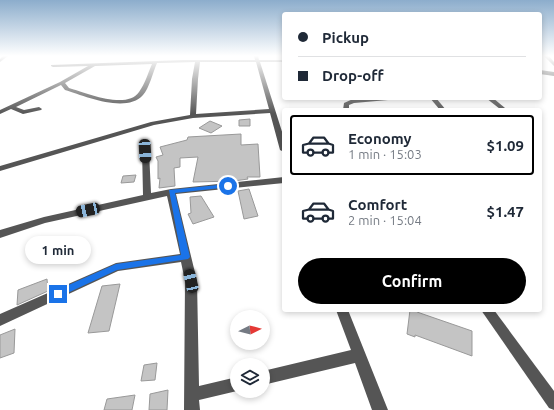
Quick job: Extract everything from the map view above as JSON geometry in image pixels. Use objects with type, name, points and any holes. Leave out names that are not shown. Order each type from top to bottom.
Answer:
[{"type":"street","points":[[0,112],[62,83],[75,75]]},
{"type":"street","points":[[62,83],[67,89],[112,102],[131,101],[141,94],[149,75]]},
{"type":"street","points":[[193,116],[196,75]]},
{"type":"street","points":[[262,75],[282,144]]},
{"type":"street","points":[[346,108],[346,104],[353,101],[365,100]]},
{"type":"street","points":[[435,100],[441,108]]},
{"type":"street","points":[[492,100],[502,108]]},
{"type":"street","points":[[10,107],[23,112],[38,109]]},
{"type":"street","points":[[0,169],[153,123],[193,116],[272,111]]},
{"type":"street","points":[[145,151],[147,197]]},
{"type":"street","points":[[0,234],[44,220],[171,192],[282,180]]},
{"type":"street","points":[[171,192],[191,281],[192,403],[230,387]]},
{"type":"street","points":[[0,320],[116,267],[186,257]]},
{"type":"street","points":[[343,312],[380,410]]},
{"type":"street","points":[[488,312],[554,403]]},
{"type":"street","points":[[270,376],[360,355]]},
{"type":"building","points":[[250,119],[250,126],[239,126],[239,120]]},
{"type":"building","points":[[210,121],[222,126],[211,133],[199,128]]},
{"type":"building","points":[[241,134],[241,145],[258,144],[260,177],[247,177],[248,179],[234,181],[193,182],[198,157],[180,158],[180,167],[174,168],[175,186],[159,188],[160,178],[158,179],[158,161],[156,157],[163,155],[160,147],[187,140],[188,137]]},
{"type":"building","points":[[136,175],[134,182],[121,183],[123,176]]},
{"type":"building","points":[[249,189],[258,216],[244,219],[238,191]]},
{"type":"building","points":[[201,196],[214,217],[193,224],[188,214],[191,213],[190,197]]},
{"type":"building","points":[[47,279],[48,291],[17,305],[18,290]]},
{"type":"building","points":[[120,284],[109,331],[88,333],[102,286]]},
{"type":"building","points":[[410,312],[417,312],[472,331],[472,356],[415,335],[415,337],[407,334]]},
{"type":"building","points":[[15,329],[14,353],[0,358],[0,335]]},
{"type":"building","points":[[157,363],[155,380],[141,381],[144,365]]},
{"type":"building","points":[[168,390],[167,410],[149,410],[150,394]]},
{"type":"building","points":[[135,395],[132,410],[104,410],[107,399]]},
{"type":"route","points":[[58,294],[116,267],[186,257],[171,192],[228,186]]}]
